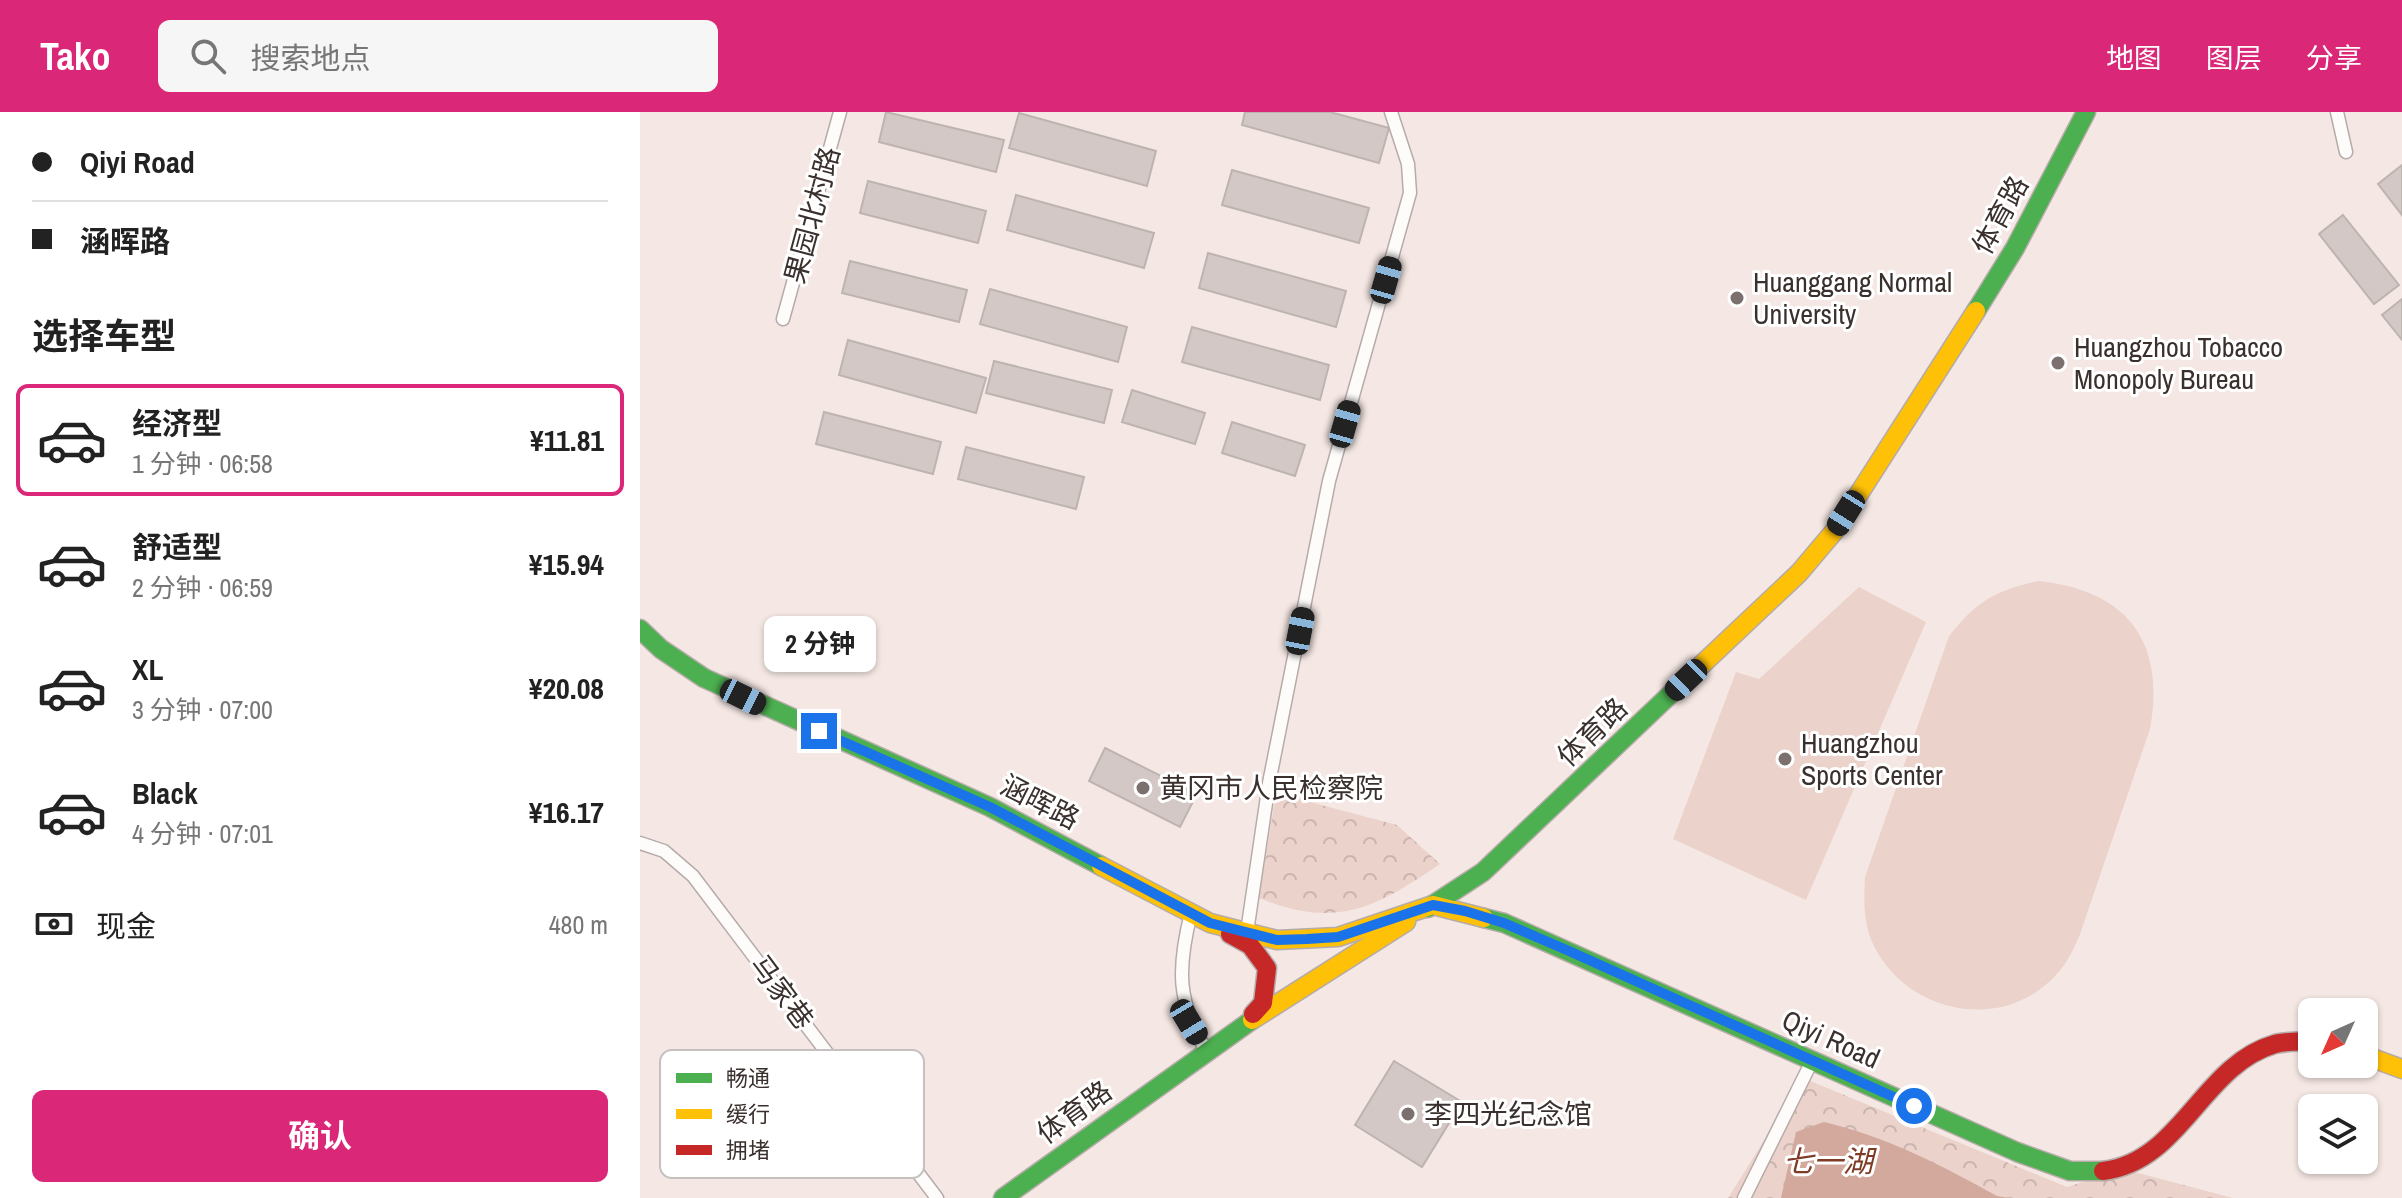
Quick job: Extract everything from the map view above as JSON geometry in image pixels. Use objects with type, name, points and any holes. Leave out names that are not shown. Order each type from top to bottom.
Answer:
[{"type":"street","name":"果园北村路","points":[[783,319],[840,112]]},
{"type":"street","points":[[1247,932],[1269,783],[1329,481],[1410,193],[1408,164],[1391,112]]},
{"type":"street","name":"体育路","points":[[1003,1198],[1244,1025],[1483,872],[1799,573],[1837,528],[2015,248],[2086,112]]},
{"type":"street","points":[[2337,112],[2346,152]]},
{"type":"street","name":"涵晖路","points":[[640,629],[704,678],[990,807],[1210,923],[1277,940],[1338,937],[1433,905]]},
{"type":"street","name":"马家巷","points":[[640,843],[664,851],[693,876],[825,1050]]},
{"type":"street","name":"Qiyi Road","points":[[1433,905],[1504,923],[2017,1152],[2089,1173],[2132,1165],[2149,1155],[2168,1140],[2219,1078],[2245,1055],[2298,1040]]},
{"type":"street","points":[[1191,913],[1180,987],[1189,1022],[1207,1052]]},
{"type":"street","points":[[1210,923],[1250,945],[1267,968],[1263,1003],[1244,1025]]},
{"type":"street","points":[[2378,1060],[2402,1069]]},
{"type":"street","points":[[1744,1198],[1812,1061]]},
{"type":"street","name":"马家巷","points":[[922,1178],[937,1198]]},
{"type":"green space","points":[[2038,581],[2069,586],[2095,596],[2117,609],[2133,625],[2145,646],[2152,670],[2150,729],[2079,937],[2066,962],[2039,990],[2014,1003],[1988,1009],[1960,1008],[1934,1001],[1909,988],[1889,968],[1873,944],[1867,928],[1865,877],[1949,636],[1988,599]]},
{"type":"green space","name":"Huangzhou Sports Center","points":[[1859,587],[1926,622],[1806,900],[1673,839],[1736,672],[1759,679]]},
{"type":"green space","points":[[1276,793],[1397,825],[1440,864],[1395,893],[1354,910],[1310,912],[1259,898]]},
{"type":"green space","points":[[1803,1078],[2067,1187],[2123,1169],[2233,1198],[1728,1198]]},
{"type":"water","name":"七一湖","points":[[1824,1122],[1892,1144],[1997,1196],[2009,1198],[1781,1198],[1796,1132]]},
{"type":"building","points":[[886,112],[1004,140],[996,172],[879,142]]},
{"type":"building","points":[[1245,112],[1330,112],[1389,128],[1379,163],[1242,125]]},
{"type":"building","points":[[1019,113],[1156,151],[1147,186],[1009,148]]},
{"type":"building","points":[[2402,165],[2402,215],[2378,184]]},
{"type":"building","points":[[1232,170],[1369,208],[1359,243],[1222,205]]},
{"type":"building","points":[[868,181],[986,211],[978,243],[860,213]]},
{"type":"building","points":[[1016,195],[1154,233],[1144,268],[1007,230]]},
{"type":"building","points":[[2343,215],[2399,285],[2374,304],[2319,234]]},
{"type":"building","points":[[1208,253],[1346,291],[1336,327],[1199,288]]},
{"type":"building","points":[[850,261],[967,290],[959,322],[842,293]]},
{"type":"building","points":[[990,289],[1127,327],[1118,362],[980,324]]},
{"type":"building","points":[[2402,299],[2402,340],[2382,315]]},
{"type":"building","points":[[1192,327],[1329,365],[1320,400],[1182,362]]},
{"type":"building","points":[[848,340],[986,378],[976,413],[839,375]]},
{"type":"building","points":[[994,361],[1112,390],[1104,423],[986,393]]},
{"type":"building","points":[[1132,390],[1205,413],[1195,444],[1122,422]]},
{"type":"building","points":[[824,412],[941,442],[933,474],[816,444]]},
{"type":"building","points":[[1232,422],[1305,445],[1295,476],[1222,453]]},
{"type":"building","points":[[966,447],[1084,477],[1076,509],[958,479]]},
{"type":"building","name":"黄冈市人民检察院","points":[[1105,748],[1197,794],[1180,827],[1089,781]]},
{"type":"building","name":"李四光纪念馆","points":[[1394,1061],[1462,1102],[1422,1167],[1355,1125]]},
{"type":"traffic: fast","points":[[1976,311],[2015,248],[2086,112]]},
{"type":"traffic: fast","points":[[640,629],[661,649],[704,678],[990,807],[1101,866]]},
{"type":"traffic: fast","points":[[1428,908],[1483,872],[1677,688]]},
{"type":"traffic: fast","points":[[1484,918],[1504,923],[2017,1152],[2070,1171],[2103,1171]]},
{"type":"traffic: fast","points":[[1003,1198],[1252,1020]]},
{"type":"traffic: slow","points":[[1677,688],[1799,573],[1837,528],[1976,311]]},
{"type":"traffic: slow","points":[[1101,866],[1210,923],[1277,940],[1338,937],[1433,905],[1484,918]]},
{"type":"traffic: slow","points":[[1252,1020],[1406,922]]},
{"type":"traffic: slow","points":[[2378,1060],[2402,1069]]},
{"type":"traffic: jam","points":[[1230,934],[1250,945],[1267,968],[1263,1003],[1253,1014]]},
{"type":"traffic: jam","points":[[2103,1171],[2130,1164],[2153,1150],[2228,1071],[2250,1055],[2275,1044],[2298,1042]]},
{"type":"place","name":"Huanggang Normal University","points":[[1737,298]]},
{"type":"place","name":"Huangzhou Tobacco Monopoly Bureau","points":[[2058,363]]},
{"type":"place","name":"Huangzhou Sports Center","points":[[1785,759]]},
{"type":"place","name":"黄冈市人民检察院","points":[[1143,788]]},
{"type":"place","name":"李四光纪念馆","points":[[1408,1114]]},
{"type":"route","points":[[819,731],[990,807],[1210,923],[1277,940],[1307,939],[1338,937],[1433,905],[1465,911],[1504,923],[1569,951],[1914,1106]]}]
